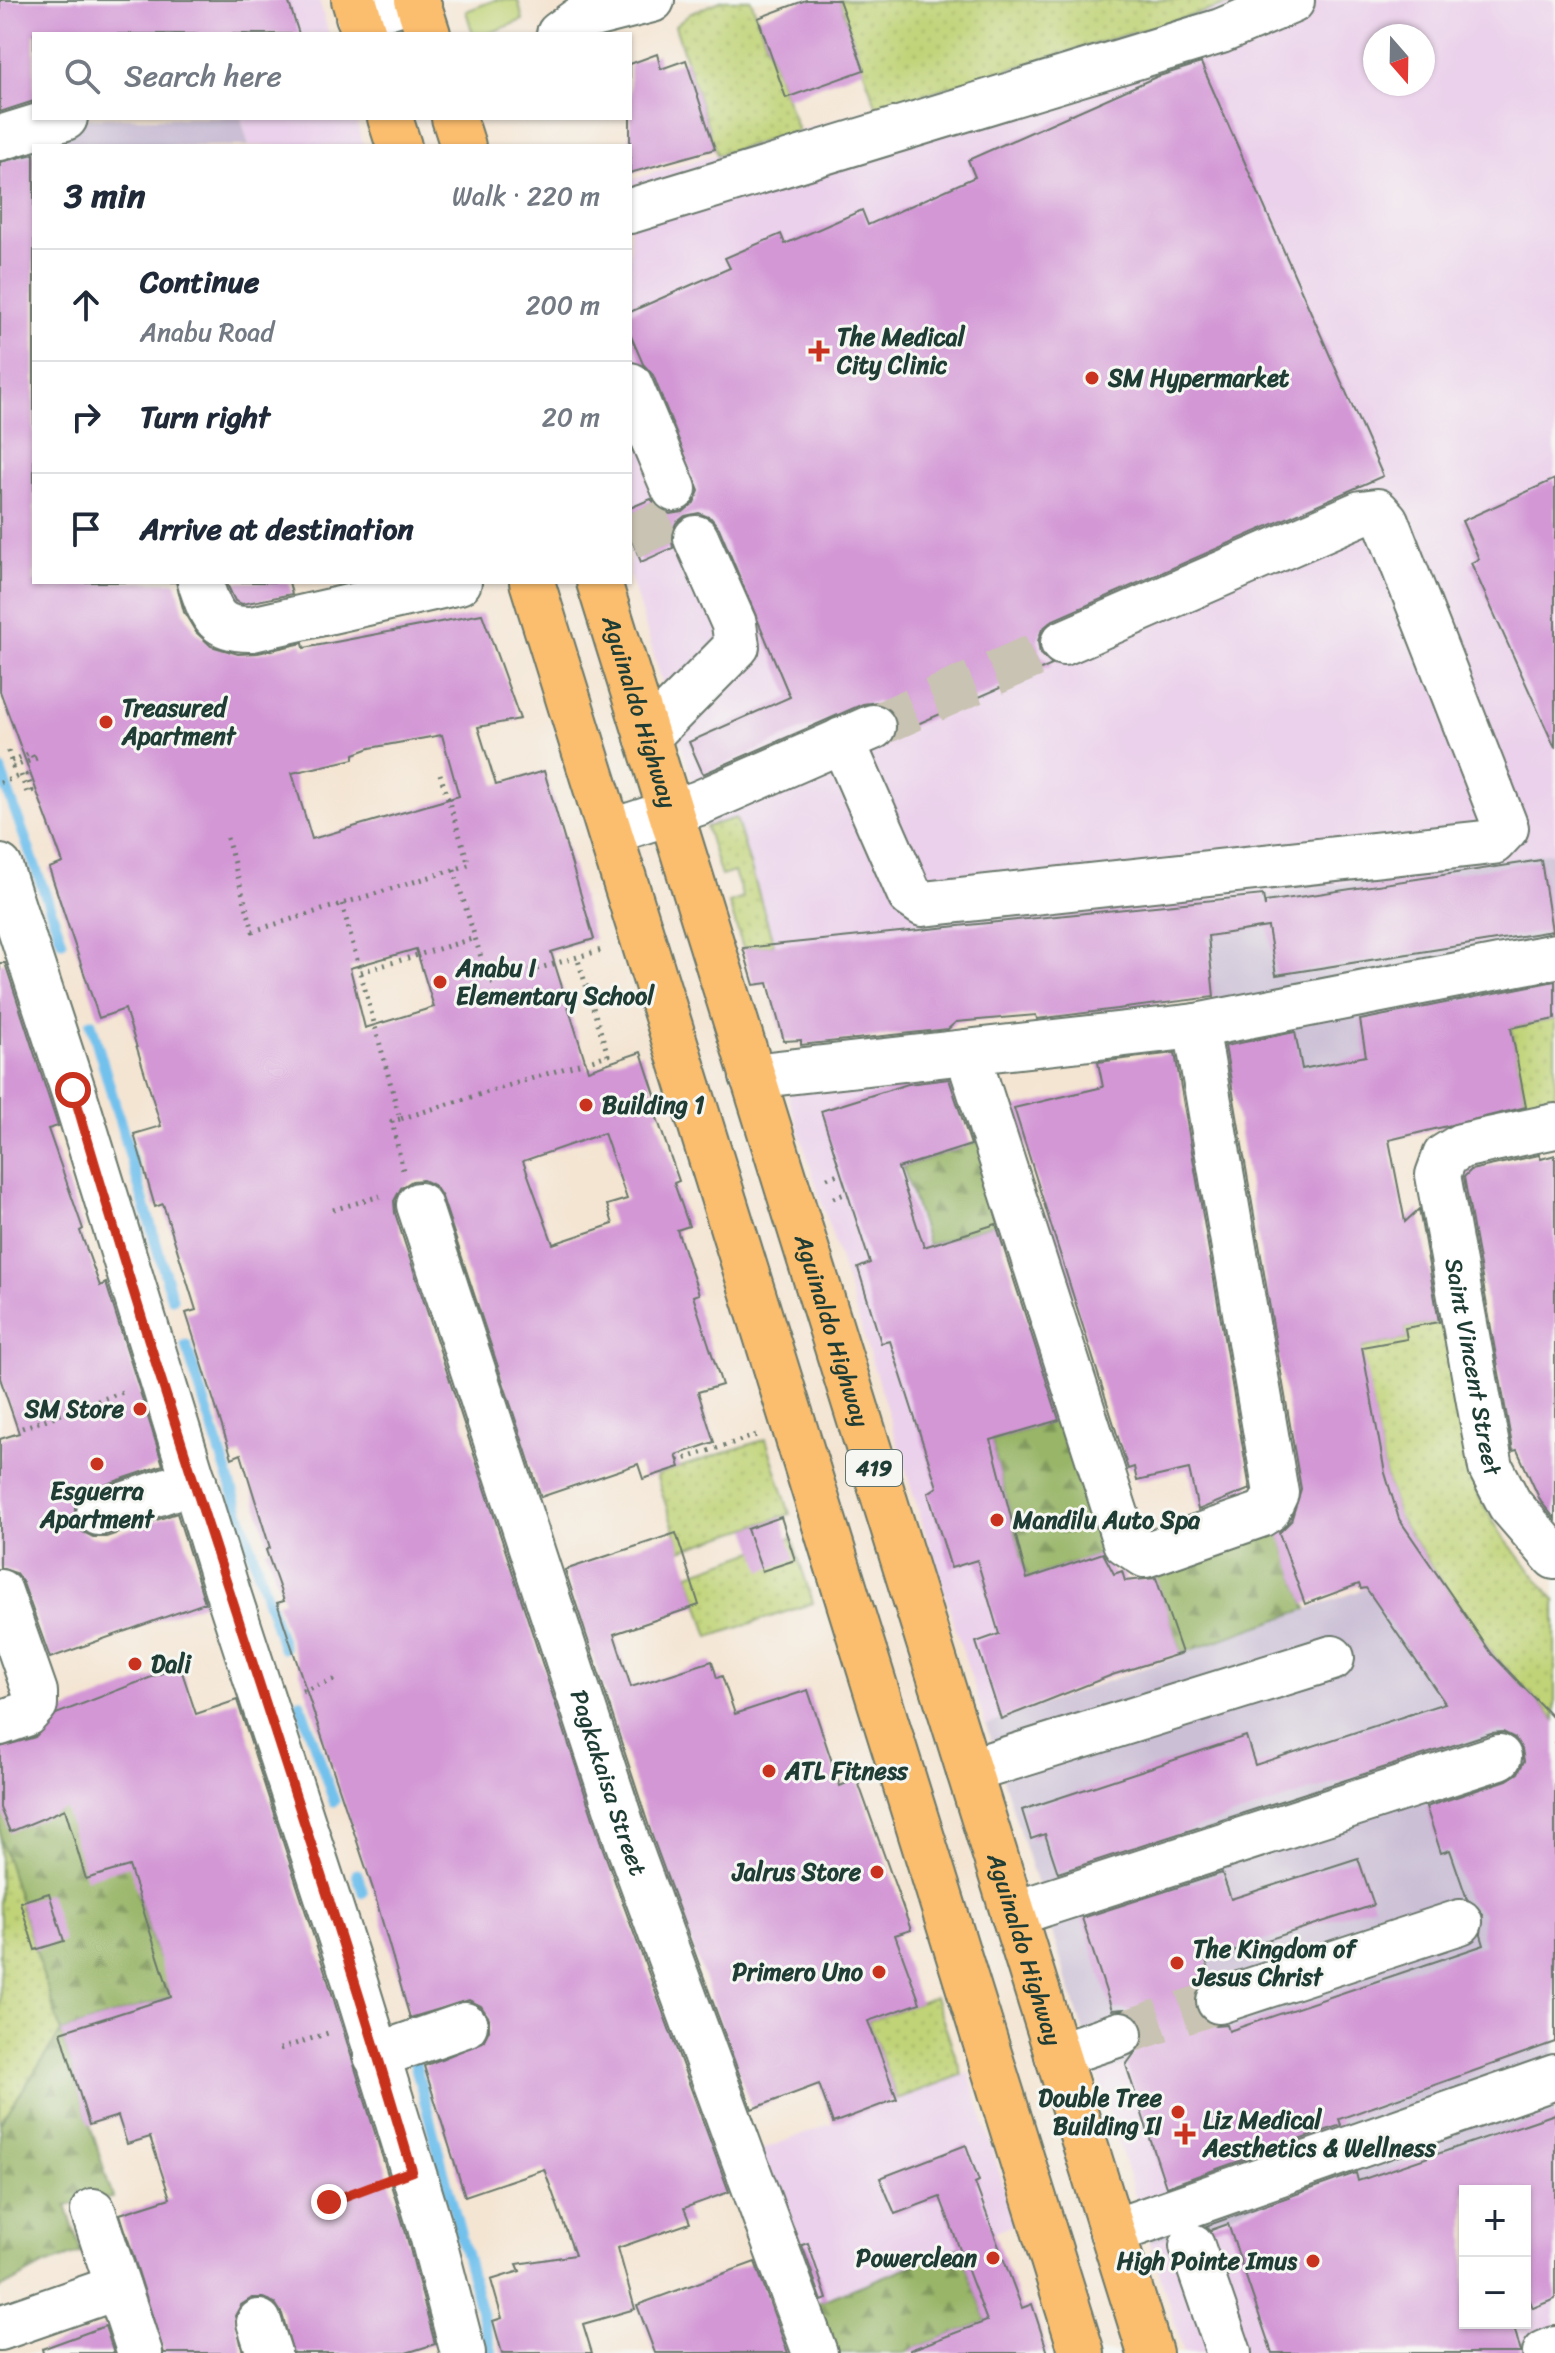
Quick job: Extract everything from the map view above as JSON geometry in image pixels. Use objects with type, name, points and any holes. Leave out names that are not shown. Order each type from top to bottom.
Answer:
[{"type":"highway","points":[[417,0],[427,32]]},
{"type":"highway","points":[[391,120],[398,144]]},
{"type":"highway","points":[[455,120],[462,144]]},
{"type":"highway","name":"419","points":[[533,584],[1082,2353]]},
{"type":"highway","name":"Aguinaldo Highway","points":[[600,584],[1150,2353]]},
{"type":"street","points":[[355,22],[409,0]]},
{"type":"street","points":[[587,26],[653,0]]},
{"type":"street","points":[[632,210],[1221,31],[1292,1]]},
{"type":"street","points":[[0,138],[58,120]]},
{"type":"street","points":[[632,390],[674,489]]},
{"type":"street","points":[[610,832],[670,812],[858,733],[910,895],[923,904],[1499,840],[1506,828],[1504,815],[1383,515],[1369,510],[1063,643]]},
{"type":"street","points":[[647,737],[737,646],[734,624],[696,538]]},
{"type":"street","points":[[201,584],[209,609],[218,622],[233,629],[252,629],[450,584]]},
{"type":"street","points":[[0,867],[194,1481],[361,2042],[412,2171],[453,2350]]},
{"type":"street","points":[[752,1076],[1196,1026],[1555,956]]},
{"type":"street","points":[[967,1052],[1125,1542],[1145,1555],[1260,1515],[1268,1510],[1276,1493],[1196,1026]]},
{"type":"street","name":"Saint Vincent Street","points":[[1555,1126],[1461,1146],[1445,1156],[1438,1175],[1484,1448],[1510,1505],[1555,1557]]},
{"type":"street","name":"Pagkakaisa Street","points":[[405,1191],[627,1841],[815,2353]]},
{"type":"street","points":[[99,1513],[194,1481]]},
{"type":"street","points":[[0,1592],[35,1692],[18,1714]]},
{"type":"street","points":[[969,1771],[1332,1658]]},
{"type":"street","points":[[1013,1914],[1499,1757]]},
{"type":"street","points":[[1219,2001],[1460,1922]]},
{"type":"street","points":[[361,2042],[465,2025]]},
{"type":"street","points":[[1057,2055],[1120,2034]]},
{"type":"street","points":[[1112,2232],[1555,2077]]},
{"type":"street","points":[[93,2211],[140,2353]]},
{"type":"street","points":[[1192,2246],[1229,2353]]},
{"type":"street","points":[[0,2328],[118,2287]]},
{"type":"street","points":[[1545,2353],[1555,2349]]},
{"type":"path","points":[[8,751],[11,761],[31,753],[36,757]]},
{"type":"path","points":[[0,783],[11,778],[21,775],[30,773],[27,775],[32,791],[27,793],[21,775]]},
{"type":"path","points":[[227,838],[253,931],[469,865],[440,774]]},
{"type":"path","points":[[454,870],[489,983],[608,948]]},
{"type":"path","points":[[342,904],[400,1119]]},
{"type":"path","points":[[361,972],[475,938]]},
{"type":"path","points":[[333,1210],[405,1191],[392,1121],[608,1055],[577,957]]},
{"type":"path","points":[[22,1428],[161,1380]]},
{"type":"path","points":[[678,1461],[771,1431]]},
{"type":"path","points":[[280,2049],[361,2042]]},
{"type":"path","points":[[329,2202],[412,2171]]},
{"type":"shaded area","points":[[0,0],[32,32],[32,120],[242,120],[248,144],[32,144],[32,343],[0,279]]},
{"type":"shaded area","points":[[205,0],[319,0],[328,32],[214,32]]},
{"type":"shaded area","name":"SM Hypermarket","points":[[1244,0],[1555,0],[1555,852],[1206,904],[743,948],[729,903],[743,898],[734,872],[721,876],[632,583],[632,179]]},
{"type":"shaded area","points":[[242,120],[356,120],[363,144],[248,144]]},
{"type":"shaded area","points":[[1555,852],[1555,1019],[1226,1084],[1218,1044],[1206,904]]},
{"type":"shaded area","points":[[873,1076],[991,1440],[1040,1628],[1064,1694],[986,1725],[784,1083]]},
{"type":"shaded area","points":[[1431,1565],[1492,1654],[1555,1720],[1555,2240],[1531,2201],[1531,2185],[1459,2185],[1459,2201],[1399,2302],[1354,2169],[1150,2243],[1137,2202],[1234,2169],[1192,2043],[1097,2074],[986,1725]]},
{"type":"shaded area","name":"Double Tree Building II","points":[[1192,2043],[1234,2170],[1137,2202],[1097,2074]]},
{"type":"shaded area","points":[[969,2073],[1015,2224],[809,2306],[755,2152]]},
{"type":"shaded area","name":"High Pointe Imus","points":[[1354,2169],[1459,2315],[1459,2329],[1531,2329],[1531,2249],[1555,2240],[1555,2353],[1184,2353],[1150,2243]]},
{"type":"green space","points":[[495,0],[518,0],[523,20],[492,32],[472,32],[466,11]]},
{"type":"green space","points":[[723,0],[751,0],[798,131],[717,155],[675,26],[691,13]]},
{"type":"green space","points":[[839,0],[1244,0],[877,108]]},
{"type":"green space","points":[[736,818],[774,945],[743,948],[729,903],[743,898],[734,872],[721,876],[706,827]]},
{"type":"green space","points":[[1555,1019],[1555,1108],[1527,1114],[1511,1028]]},
{"type":"green space","points":[[981,1141],[1007,1220],[928,1245],[903,1167]]},
{"type":"green space","points":[[1444,1321],[1472,1473],[1480,1499],[1503,1537],[1555,1600],[1555,1720],[1492,1654],[1398,1517],[1385,1473],[1361,1348],[1407,1339],[1405,1328]]},
{"type":"green space","points":[[1069,1417],[1112,1550],[1027,1579],[991,1440]]},
{"type":"green space","points":[[766,1439],[790,1514],[681,1550],[656,1475]]},
{"type":"green space","points":[[1277,1526],[1307,1609],[1182,1653],[1153,1571]]},
{"type":"green space","points":[[792,1538],[813,1603],[709,1637],[689,1574]]},
{"type":"green space","points":[[76,1763],[155,1889],[138,1895],[157,1956],[187,1992],[61,2032],[0,1838],[0,1801]]},
{"type":"green space","points":[[0,1838],[61,2032],[0,2124]]},
{"type":"green space","points":[[935,1997],[962,2075],[897,2099],[868,2021]]},
{"type":"green space","points":[[61,2032],[113,2198],[66,2205],[81,2252],[42,2266],[0,2289],[0,2124]]},
{"type":"green space","points":[[959,2247],[987,2321],[902,2353],[826,2353],[809,2306]]},
{"type":"building","points":[[0,0],[288,0],[298,32],[32,32],[32,102],[0,112]]},
{"type":"building","points":[[806,0],[839,0],[864,70],[786,98],[758,18]]},
{"type":"building","points":[[657,54],[661,69],[686,60],[715,149],[632,172],[632,63]]},
{"type":"building","points":[[1201,63],[1383,476],[1053,620],[1042,629],[1038,641],[1040,654],[1052,665],[1034,673],[897,733],[896,718],[888,707],[877,702],[863,704],[703,774],[689,742],[790,697],[719,528],[711,518],[699,513],[685,516],[676,523],[671,535],[673,548],[641,562],[632,541],[632,507],[651,499],[670,514],[683,512],[694,503],[699,491],[653,375],[643,364],[632,339],[632,311],[730,268],[725,258],[781,234],[785,244],[862,210],[868,225],[975,177],[968,160],[1156,77]]},
{"type":"building","points":[[32,154],[32,584],[177,584],[184,612],[196,632],[211,646],[238,654],[303,643],[304,648],[482,614],[520,719],[478,727],[496,785],[544,771],[594,939],[551,952],[588,1070],[641,1052],[661,1113],[656,1115],[679,1181],[674,1183],[689,1226],[677,1230],[699,1294],[693,1296],[722,1385],[698,1392],[714,1442],[676,1455],[680,1467],[643,1479],[638,1464],[541,1497],[442,1197],[435,1186],[423,1180],[412,1181],[401,1188],[394,1201],[395,1213],[603,1849],[729,2192],[684,2208],[690,2223],[618,2248],[635,2309],[583,2324],[592,2353],[502,2353],[493,2321],[502,2318],[491,2280],[520,2271],[517,2264],[575,2255],[544,2169],[465,2196],[424,2066],[483,2042],[489,2030],[489,2018],[481,2006],[469,2000],[410,2018],[373,1889],[277,1603],[284,1601],[266,1550],[270,1548],[241,1454],[232,1458],[186,1313],[196,1310],[163,1204],[155,1207],[134,1134],[161,1126],[125,1009],[99,1018],[49,868],[63,863],[0,691],[0,162]],"holes":[[[442,735],[459,796],[312,839],[292,773],[354,759],[354,754],[370,748]],[[416,949],[434,1007],[365,1028],[350,968]],[[604,1133],[627,1199],[607,1205],[613,1224],[553,1244],[523,1161]]]},
{"type":"building","points":[[1555,479],[1555,748],[1471,563],[1479,559],[1462,521]]},
{"type":"building","points":[[227,584],[290,584],[292,594],[242,604],[235,601]]},
{"type":"building","points":[[1541,860],[1552,931],[1276,975],[1268,927],[1208,936],[1214,997],[1037,1019],[1036,1015],[956,1022],[948,1029],[801,1045],[801,1040],[784,1041],[768,983],[754,985],[743,948],[1263,895],[1265,907],[1265,902]]},
{"type":"building","points":[[0,963],[5,963],[58,1126],[48,1129],[83,1229],[80,1231],[100,1286],[106,1283],[163,1465],[90,1490],[80,1497],[75,1507],[75,1520],[83,1532],[93,1537],[106,1537],[177,1513],[205,1603],[50,1658],[23,1583],[16,1573],[0,1568],[0,1439],[19,1433],[0,1378]]},
{"type":"building","points":[[1555,981],[1555,1019],[1511,1028],[1526,1107],[1389,1140],[1405,1222],[1419,1209],[1439,1322],[1405,1328],[1407,1339],[1362,1347],[1385,1473],[1399,1519],[1492,1654],[1555,1720],[1555,2042],[1339,2119],[1341,2125],[1166,2187],[1126,2065],[1144,2040],[1144,2027],[1136,2015],[1124,2009],[1112,2010],[1082,1918],[1222,1873],[1231,1899],[1358,1858],[1374,1905],[1206,1960],[1211,1977],[1201,1984],[1195,1995],[1196,2010],[1203,2020],[1215,2026],[1227,2025],[1229,2031],[1484,1945],[1481,1935],[1483,1914],[1467,1899],[1450,1850],[1441,1853],[1426,1807],[1507,1780],[1518,1773],[1524,1761],[1522,1749],[1515,1738],[1503,1732],[1491,1733],[1058,1873],[1045,1834],[1031,1839],[1022,1810],[1246,1736],[1255,1765],[1445,1703],[1366,1588],[1361,1589],[1359,1584],[1305,1604],[1279,1533],[1291,1521],[1301,1489],[1225,1046],[1295,1032],[1302,1069],[1366,1056],[1360,1020]]},
{"type":"building","points":[[1175,1053],[1250,1489],[1198,1510],[1189,1469],[1137,1481],[1134,1467],[1128,1469],[1014,1108],[1103,1087],[1098,1062]]},
{"type":"building","points":[[949,1079],[971,1145],[898,1168],[924,1247],[996,1224],[1059,1420],[991,1440],[1027,1579],[1103,1553],[1114,1574],[1122,1571],[1125,1581],[1156,1578],[1182,1653],[1112,1675],[1001,1719],[976,1642],[999,1634],[977,1560],[951,1568],[928,1493],[937,1487],[890,1341],[881,1343],[858,1268],[870,1263],[821,1111],[908,1084]]},
{"type":"building","points":[[1539,1155],[1541,1159],[1555,1155],[1555,1519],[1541,1502],[1517,1450],[1513,1451],[1464,1177],[1471,1170]]},
{"type":"building","points":[[781,1517],[795,1560],[762,1571],[747,1529]]},
{"type":"building","points":[[676,1533],[699,1605],[614,1634],[631,1687],[712,1661],[717,1678],[722,1676],[735,1714],[808,1690],[840,1786],[857,1779],[911,1930],[895,1935],[920,2003],[868,2021],[897,2099],[833,2123],[819,2084],[752,2109],[651,1833],[565,1570]]},
{"type":"building","points":[[180,1666],[196,1714],[237,1700],[405,2230],[435,2344],[406,2353],[293,2353],[282,2314],[275,2303],[252,2298],[241,2305],[235,2316],[243,2353],[164,2353],[120,2214],[170,2198],[150,2137],[127,2144],[118,2116],[89,2125],[61,2032],[171,1997],[129,1866],[86,1879],[65,1809],[10,1832],[0,1808],[0,1747],[35,1737],[56,1714]]},
{"type":"building","points":[[49,1893],[64,1941],[35,1950],[20,1902]]},
{"type":"building","points":[[1555,2114],[1555,2299],[1533,2308],[1531,2303],[1531,2185],[1459,2185],[1459,2329],[1515,2329],[1521,2353],[1272,2353],[1228,2224],[1211,2230],[1206,2226],[1356,2173],[1358,2181]]},
{"type":"building","points":[[966,2145],[979,2181],[975,2183],[1022,2308],[1032,2304],[1048,2353],[910,2353],[910,2350],[987,2321],[940,2197],[895,2214],[880,2178]]},
{"type":"building","points":[[808,2243],[827,2299],[822,2301],[802,2245]]},
{"type":"building","points":[[755,2262],[788,2353],[655,2353],[637,2305]]},
{"type":"building","points":[[105,2326],[114,2353],[43,2353],[42,2349]]},
{"type":"waterway","points":[[0,769],[62,941]]},
{"type":"waterway","points":[[91,1023],[172,1298]]},
{"type":"waterway","points":[[186,1345],[283,1648]]},
{"type":"waterway","points":[[300,1703],[334,1801]]},
{"type":"waterway","points":[[357,1874],[363,1892]]},
{"type":"waterway","points":[[414,2060],[492,2353]]},
{"type":"tunnel","points":[[632,536],[685,513]]},
{"type":"tunnel","points":[[873,727],[1063,643]]},
{"type":"tunnel","points":[[1120,2034],[1219,2001]]},
{"type":"place","name":"The Medical City Clinic","points":[[819,351]]},
{"type":"place","name":"SM Hypermarket","points":[[1092,378]]},
{"type":"place","name":"Treasured Apartment","points":[[106,722]]},
{"type":"place","name":"Anabu I Elementary School","points":[[440,982]]},
{"type":"place","name":"Building 1","points":[[586,1105]]},
{"type":"place","name":"SM Store","points":[[140,1409]]},
{"type":"place","name":"Esguerra Apartment","points":[[97,1464]]},
{"type":"place","name":"Mandilu Auto Spa","points":[[997,1520]]},
{"type":"place","name":"Dali","points":[[135,1664]]},
{"type":"place","name":"ATL Fitness","points":[[769,1771]]},
{"type":"place","name":"Jalrus Store","points":[[877,1872]]},
{"type":"place","name":"The Kingdom of Jesus Christ","points":[[1177,1963]]},
{"type":"place","name":"Primero Uno","points":[[879,1972]]},
{"type":"place","name":"Double Tree Building II","points":[[1178,2112]]},
{"type":"place","name":"Liz Medical Aesthetics & Wellness","points":[[1185,2134]]},
{"type":"place","name":"Powerclean","points":[[993,2258]]},
{"type":"place","name":"High Pointe Imus","points":[[1313,2261]]},
{"type":"route","points":[[73,1090],[161,1380],[327,1892],[412,2171],[329,2202]]}]
